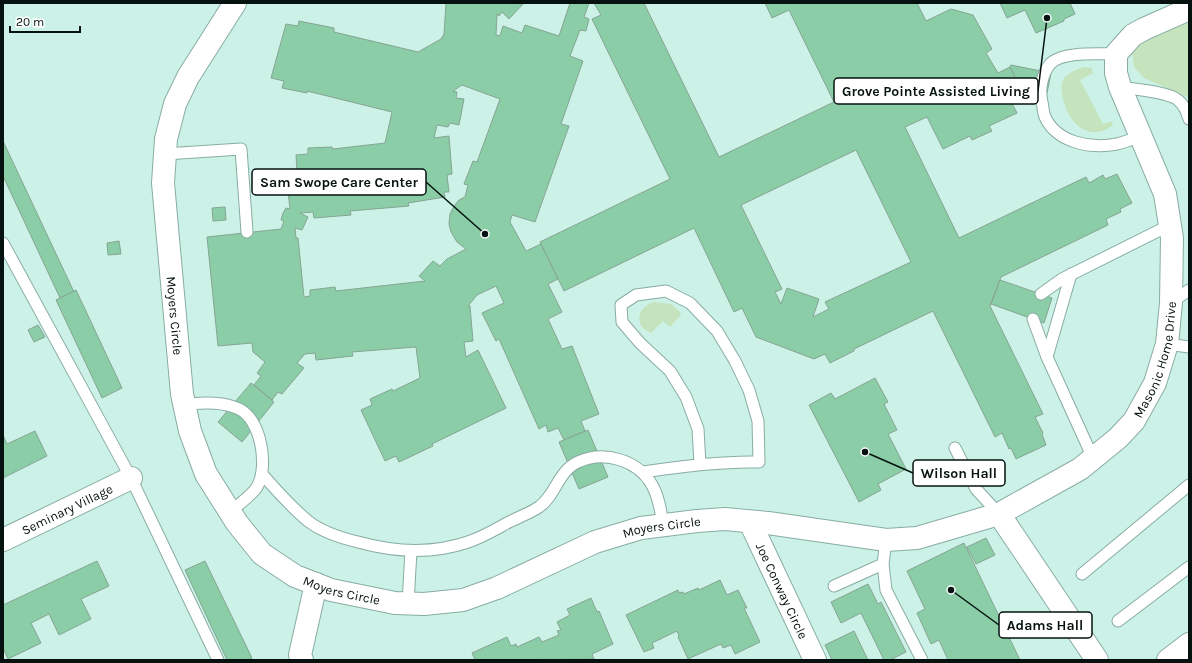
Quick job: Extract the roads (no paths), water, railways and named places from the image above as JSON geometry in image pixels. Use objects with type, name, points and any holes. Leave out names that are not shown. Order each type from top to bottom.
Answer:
[{"type":"street","name":"Moyers Circle","points":[[235,3],[188,78],[175,104],[166,138],[163,183],[182,394],[190,431],[206,474],[237,523],[262,554],[295,576],[331,590],[395,602],[424,604],[463,600],[497,588],[595,542],[641,528],[697,520],[725,519],[886,540],[917,538],[999,514]]},
{"type":"street","points":[[1116,54],[1133,35],[1189,8]]},
{"type":"street","name":"Masonic Home Drive","points":[[999,514],[1080,469],[1118,438],[1134,420],[1155,383],[1167,344],[1171,303],[1172,238],[1165,194],[1120,87],[1116,74],[1116,54]]},
{"type":"street","name":"Seminary Village","points":[[3,540],[131,478]]},
{"type":"street","points":[[999,514],[1097,660]]},
{"type":"street","name":"Joe Conway Circle","points":[[750,522],[815,660]]},
{"type":"street","points":[[302,660],[300,655],[316,584]]},
{"type":"street","points":[[1168,660],[1189,644]]},
{"type":"lane","points":[[1116,54],[1078,54],[1062,58],[1051,64],[1042,80],[1041,98],[1045,116],[1052,127],[1066,139],[1083,144],[1117,144],[1141,136]]},
{"type":"lane","points":[[1120,87],[1157,92],[1178,99],[1186,110],[1189,119]]},
{"type":"lane","points":[[165,154],[241,149],[247,232]]},
{"type":"lane","points":[[1041,294],[1071,274],[1170,225]]},
{"type":"lane","points":[[3,243],[131,478],[218,660]]},
{"type":"lane","points":[[1047,357],[1071,274]]},
{"type":"lane","points":[[1171,303],[1189,290]]},
{"type":"lane","points":[[643,472],[700,464],[760,462],[758,421],[749,390],[735,361],[717,331],[690,303],[666,291],[636,295],[621,305],[622,322],[640,343],[670,371],[686,397],[698,429],[700,464]]},
{"type":"lane","points":[[1033,319],[1047,357],[1093,458]]},
{"type":"lane","points":[[1167,344],[1189,347]]},
{"type":"lane","points":[[185,404],[223,404],[240,409],[247,415],[259,436],[262,452],[262,474],[257,487],[230,512]]},
{"type":"lane","points":[[955,448],[976,489],[999,514]]},
{"type":"lane","points":[[262,474],[287,502],[309,522],[339,537],[374,547],[410,551],[439,549],[468,542],[488,534],[540,506],[552,493],[562,474],[577,463],[589,458],[606,457],[624,461],[643,472],[653,485],[660,504],[663,525]]},
{"type":"lane","points":[[1082,574],[1189,484]]},
{"type":"lane","points":[[886,540],[883,564],[886,590],[922,660]]},
{"type":"lane","points":[[408,603],[410,551]]},
{"type":"lane","points":[[834,586],[883,564]]},
{"type":"lane","points":[[1118,621],[1189,567]]},
{"type":"place","name":"Grove Pointe Assisted Living","points":[[1047,18]]},
{"type":"place","name":"Sam Swope Care Center","points":[[485,234]]},
{"type":"place","name":"Wilson Hall","points":[[865,452]]},
{"type":"place","name":"Adams Hall","points":[[951,590]]}]
